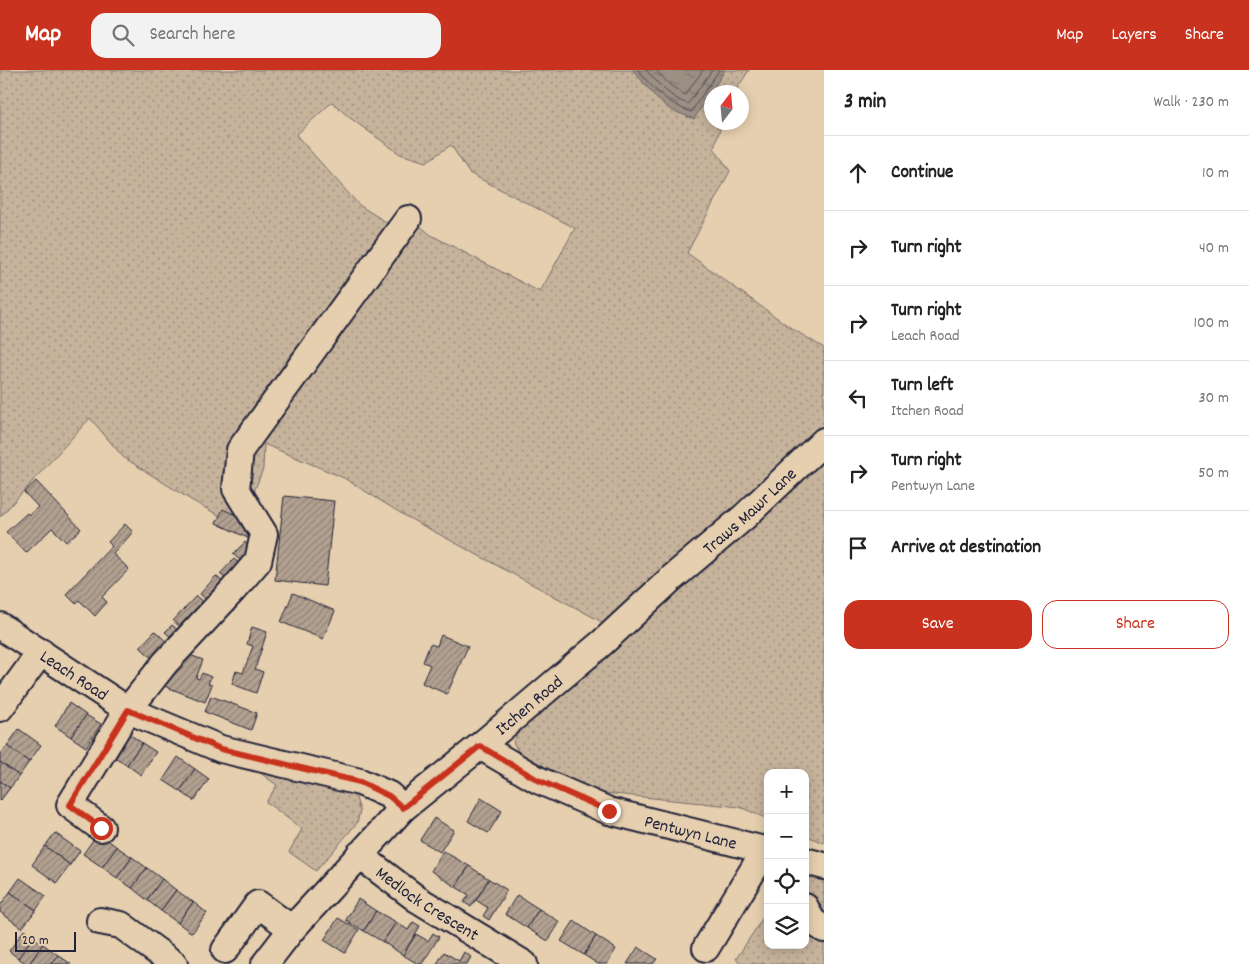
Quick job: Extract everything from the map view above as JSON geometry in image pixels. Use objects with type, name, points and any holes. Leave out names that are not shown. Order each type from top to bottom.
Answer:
[{"type":"street","points":[[101,828],[70,805],[128,710],[165,663],[234,590],[258,561],[264,534],[236,489],[240,450],[408,220]]},
{"type":"street","name":"Traws Mawr Lane","points":[[672,578],[744,516],[824,441]]},
{"type":"street","name":"Itchen Road","points":[[265,964],[292,929],[403,808],[480,746],[602,642],[672,578]]},
{"type":"street","name":"Leach Road","points":[[0,626],[128,710],[221,749],[360,782],[389,796],[403,808]]},
{"type":"street","points":[[0,708],[41,652]]},
{"type":"street","name":"Pentwyn Lane","points":[[480,746],[538,780],[609,811],[764,857]]},
{"type":"street","name":"Medlock Crescent","points":[[359,855],[417,899],[524,964]]},
{"type":"street","points":[[706,948],[764,857]]},
{"type":"street","points":[[809,862],[824,866]]},
{"type":"street","points":[[225,950],[258,904],[292,929]]},
{"type":"street","points":[[809,915],[812,921],[824,929]]},
{"type":"street","points":[[100,921],[121,925],[174,964]]},
{"type":"shaded area","points":[[0,70],[749,70],[739,85],[704,85],[704,130],[720,130],[714,148],[730,171],[687,253],[791,328],[824,348],[824,429],[604,623],[407,517],[344,478],[264,444],[263,469],[240,527],[191,500],[123,457],[90,418],[0,517]],"holes":[[[332,102],[350,118],[400,154],[426,162],[451,145],[469,173],[575,228],[540,292],[431,235],[420,226],[411,238],[359,205],[296,135]]]},
{"type":"shaded area","points":[[824,455],[824,843],[809,837],[809,769],[764,769],[764,817],[740,807],[594,792],[519,753],[513,742],[521,727]]},
{"type":"shaded area","points":[[245,762],[342,788],[356,798],[360,811],[357,823],[316,871],[289,852],[302,829],[266,802],[277,785]]},
{"type":"shaded area","points":[[809,862],[824,866],[824,964],[743,964],[736,959],[764,916],[764,949],[809,949]]},
{"type":"water","points":[[633,70],[725,70],[716,85],[704,85],[704,103],[694,119],[671,110],[657,99]]},
{"type":"building","points":[[36,481],[81,529],[66,542],[52,528],[26,553],[6,532],[27,513],[29,515],[38,507],[24,492]]},
{"type":"building","points":[[284,496],[334,501],[325,586],[275,580]]},
{"type":"building","points":[[223,509],[261,527],[254,541],[216,523]]},
{"type":"building","points":[[125,524],[133,532],[113,554],[129,569],[102,597],[107,602],[95,616],[79,600],[76,604],[66,594],[112,546],[108,542]]},
{"type":"building","points":[[245,542],[254,551],[242,562],[233,554]]},
{"type":"building","points":[[234,559],[242,566],[228,581],[220,574]]},
{"type":"building","points":[[216,576],[224,583],[208,601],[200,594]]},
{"type":"building","points":[[293,593],[335,611],[323,639],[281,622]]},
{"type":"building","points":[[196,596],[204,603],[182,628],[173,621]]},
{"type":"building","points":[[172,625],[180,632],[173,639],[165,632]]},
{"type":"building","points":[[252,627],[267,632],[255,669],[263,672],[256,693],[232,684],[236,671],[243,673],[253,646],[247,644]]},
{"type":"building","points":[[155,631],[170,645],[155,661],[140,647]]},
{"type":"building","points":[[441,635],[468,646],[447,694],[422,683],[430,665],[423,662],[430,644],[437,646]]},
{"type":"building","points":[[179,651],[203,660],[196,678],[199,679],[202,673],[211,677],[208,684],[212,685],[205,702],[159,684]]},
{"type":"building","points":[[211,696],[257,713],[251,730],[205,712]]},
{"type":"building","points":[[69,703],[86,715],[71,737],[55,726]]},
{"type":"building","points":[[86,715],[101,724],[86,747],[71,737]]},
{"type":"building","points":[[19,729],[41,745],[29,762],[7,746]]},
{"type":"building","points":[[125,731],[142,743],[127,765],[110,754]]},
{"type":"building","points":[[142,743],[156,752],[141,775],[127,765]]},
{"type":"building","points":[[7,746],[29,762],[19,776],[0,762],[0,755]]},
{"type":"building","points":[[178,757],[195,769],[180,791],[163,780]]},
{"type":"building","points":[[0,762],[19,776],[10,788],[0,781]]},
{"type":"building","points":[[195,769],[209,779],[194,801],[180,791]]},
{"type":"building","points":[[0,781],[10,788],[0,801]]},
{"type":"building","points":[[481,798],[502,811],[488,833],[468,821]]},
{"type":"building","points":[[434,818],[454,830],[440,852],[420,840]]},
{"type":"building","points":[[55,833],[80,851],[70,865],[45,846]]},
{"type":"building","points":[[98,833],[117,847],[102,867],[83,854]]},
{"type":"building","points":[[45,846],[70,865],[57,883],[32,865]]},
{"type":"building","points":[[117,847],[132,857],[117,878],[102,867]]},
{"type":"building","points":[[443,851],[469,866],[456,887],[431,871]]},
{"type":"building","points":[[132,857],[147,868],[132,888],[117,878]]},
{"type":"building","points":[[469,866],[489,879],[471,907],[464,902],[469,895],[456,887]]},
{"type":"building","points":[[147,868],[162,879],[147,900],[132,888]]},
{"type":"building","points":[[20,878],[46,896],[36,910],[10,892]]},
{"type":"building","points":[[162,879],[176,890],[161,911],[147,900]]},
{"type":"building","points":[[489,879],[507,890],[489,920],[483,916],[488,908],[476,900]]},
{"type":"building","points":[[176,890],[193,902],[178,923],[161,911]]},
{"type":"building","points":[[10,892],[36,910],[22,928],[0,912],[0,906]]},
{"type":"building","points":[[517,895],[539,909],[527,928],[505,914]]},
{"type":"building","points":[[358,899],[376,911],[364,931],[346,920]]},
{"type":"building","points":[[193,902],[207,913],[192,933],[178,923]]},
{"type":"building","points":[[539,909],[560,922],[548,941],[527,928]]},
{"type":"building","points":[[376,911],[396,922],[383,942],[364,931]]},
{"type":"building","points":[[338,918],[359,930],[345,953],[324,940]]},
{"type":"building","points":[[574,921],[596,936],[584,955],[561,941]]},
{"type":"building","points":[[396,922],[408,930],[413,922],[420,926],[403,955],[383,942]]},
{"type":"building","points":[[24,930],[33,937],[18,958],[9,951]]},
{"type":"building","points":[[433,933],[439,937],[422,964],[418,964],[403,955],[416,934],[428,941]]},
{"type":"building","points":[[596,936],[616,949],[607,964],[598,964],[584,955]]},
{"type":"building","points":[[33,937],[43,944],[29,964],[27,964],[18,958]]},
{"type":"building","points":[[43,944],[58,955],[52,964],[29,964]]},
{"type":"building","points":[[638,947],[657,959],[653,964],[627,964]]},
{"type":"building","points":[[444,952],[459,961],[464,952],[471,957],[467,964],[437,964]]},
{"type":"building","points":[[58,955],[71,964],[52,964]]},
{"type":"route","points":[[101,828],[70,805],[128,710],[221,749],[360,782],[389,796],[403,808],[480,746],[538,780],[609,811]]}]
